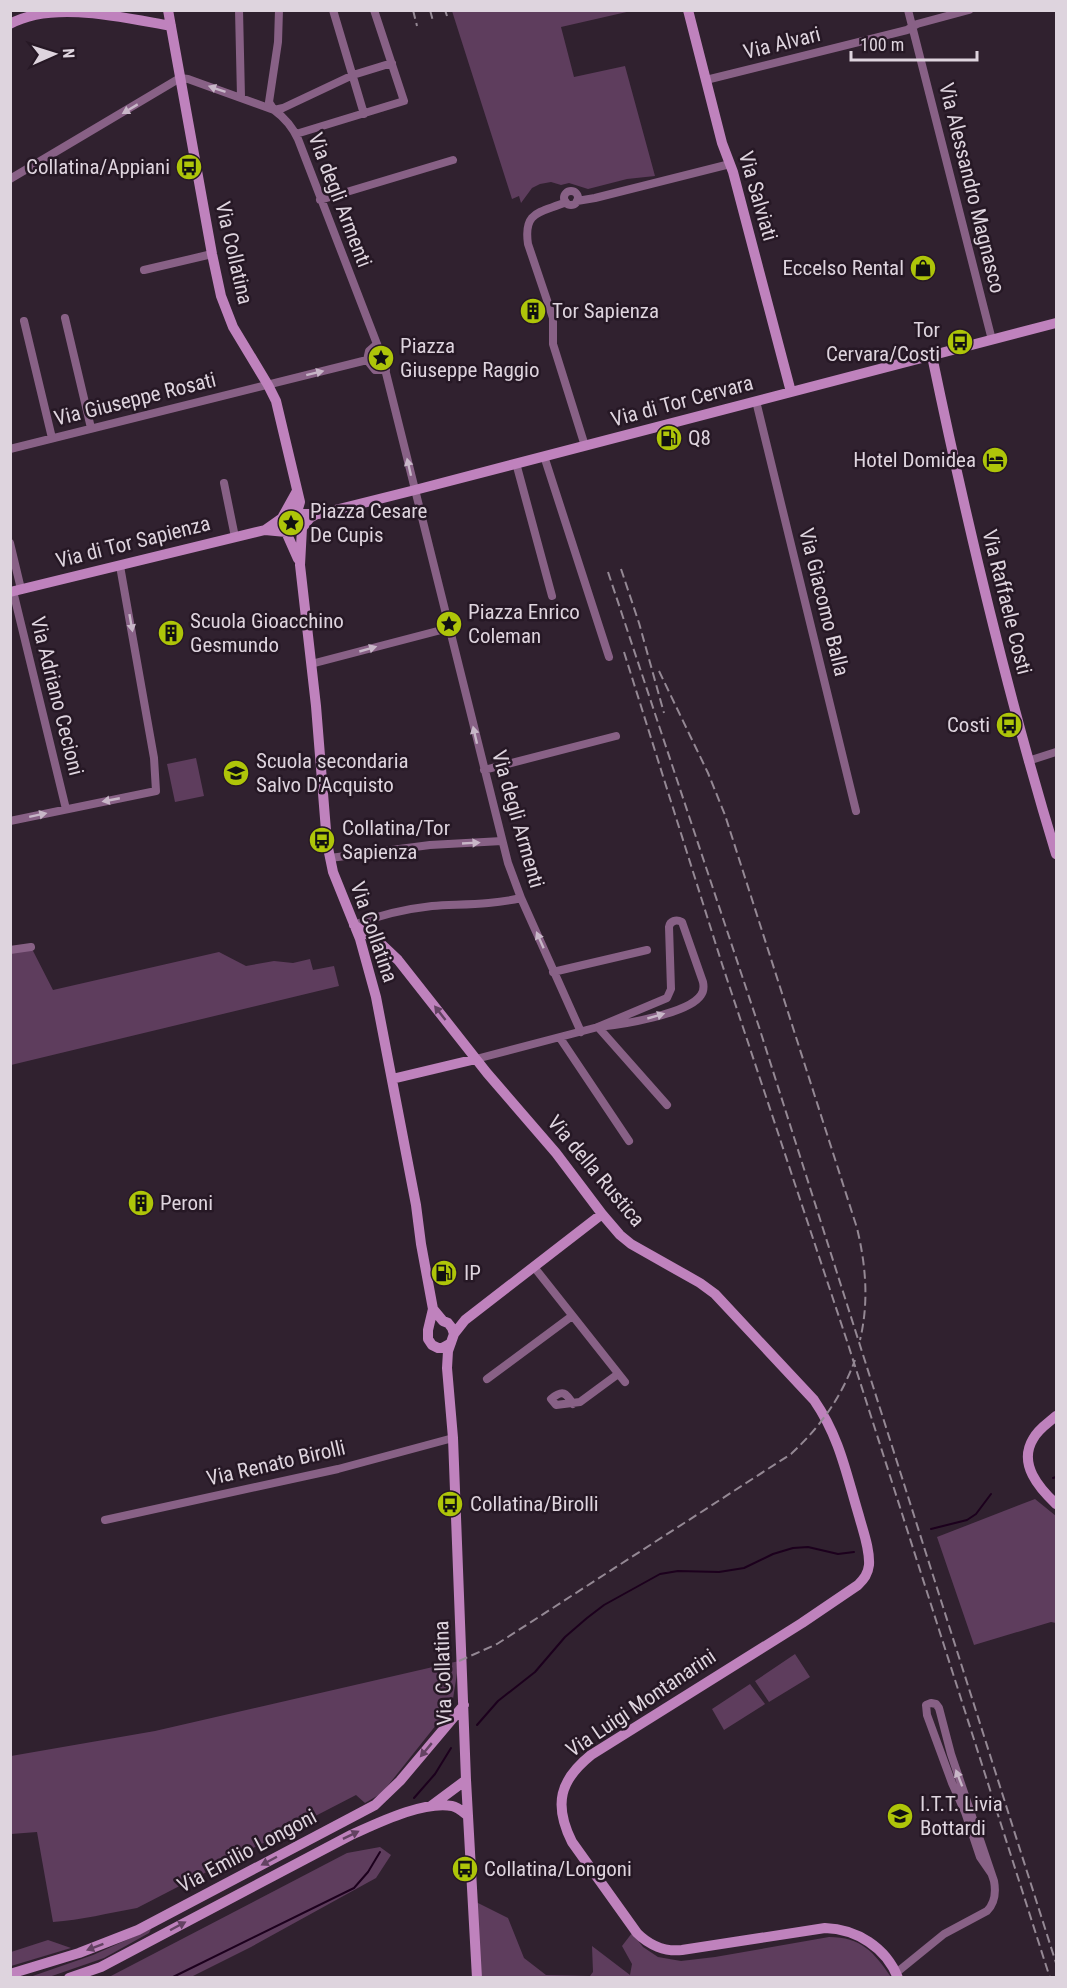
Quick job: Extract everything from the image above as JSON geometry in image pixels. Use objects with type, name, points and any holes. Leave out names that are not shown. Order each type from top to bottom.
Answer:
[{"type":"street","name":"Via Collatina","points":[[168,10],[221,296],[229,320],[268,385],[281,417],[297,492]]},
{"type":"street","points":[[239,10],[241,97]]},
{"type":"street","points":[[279,10],[278,42],[269,101],[274,110],[283,108],[353,75],[392,63]]},
{"type":"street","points":[[333,10],[364,114]]},
{"type":"street","points":[[296,134],[404,101],[374,10]]},
{"type":"street","name":"Via Salviati","points":[[688,10],[791,393]]},
{"type":"street","name":"Via Alessandro Magnasco","points":[[908,10],[992,340]]},
{"type":"street","name":"Via Alvari","points":[[706,80],[969,10]]},
{"type":"street","points":[[10,24],[20,18],[49,12],[83,13],[171,26]]},
{"type":"street","points":[[10,179],[180,78]]},
{"type":"street","name":"Via degli Armenti","points":[[180,78],[241,97],[274,110],[286,119],[296,134],[375,340]]},
{"type":"street","points":[[320,200],[453,160]]},
{"type":"street","points":[[585,446],[553,344],[553,318],[528,244],[526,231],[529,220],[534,214],[566,202],[572,204],[730,164]]},
{"type":"street","points":[[144,270],[212,254]]},
{"type":"street","points":[[65,318],[91,428]]},
{"type":"street","points":[[24,321],[52,438]]},
{"type":"street","name":"Via di Tor Cervara","points":[[317,514],[1056,323]]},
{"type":"street","points":[[375,340],[364,361],[375,370],[387,373]]},
{"type":"street","points":[[311,664],[449,628],[387,373],[375,340]]},
{"type":"street","name":"Via Raffaele Costi","points":[[932,356],[997,647],[1056,854]]},
{"type":"street","name":"Via Giuseppe Rosati","points":[[10,449],[364,361]]},
{"type":"street","name":"Via Giacomo Balla","points":[[756,401],[855,811]]},
{"type":"street","points":[[544,456],[609,657]]},
{"type":"street","points":[[516,464],[552,596]]},
{"type":"street","points":[[224,483],[235,537]]},
{"type":"street","points":[[297,492],[300,504],[299,513],[303,519],[300,565]]},
{"type":"street","points":[[297,492],[283,516],[281,525],[300,565]]},
{"type":"street","points":[[265,530],[290,511],[317,514]]},
{"type":"street","points":[[265,530],[295,534],[317,514]]},
{"type":"street","name":"Via di Tor Sapienza","points":[[15,591],[265,530]]},
{"type":"street","name":"Via Adriano Cecioni","points":[[10,543],[15,591],[66,809]]},
{"type":"street","name":"Via Collatina","points":[[300,565],[311,664],[323,817],[330,858],[372,978],[416,1205],[433,1309],[430,1326]]},
{"type":"street","points":[[10,821],[156,790],[153,758],[120,566]]},
{"type":"street","name":"Via degli Armenti","points":[[449,628],[510,871],[580,1032]]},
{"type":"street","points":[[484,770],[616,736]]},
{"type":"street","points":[[1028,761],[1056,752]]},
{"type":"street","points":[[330,858],[430,845],[502,841]]},
{"type":"street","points":[[354,925],[379,916],[417,908],[495,903],[521,898]]},
{"type":"street","points":[[392,1079],[598,1027],[666,999],[671,986],[669,926],[670,923],[676,921],[682,922],[703,982],[700,997],[690,1004],[656,1017],[598,1027]]},
{"type":"street","name":"Via della Rustica","points":[[354,925],[380,943],[398,960],[620,1235],[631,1244],[715,1294],[814,1401],[827,1420]]},
{"type":"street","points":[[10,950],[31,947]]},
{"type":"street","points":[[554,972],[647,950]]},
{"type":"street","points":[[598,1027],[667,1105]]},
{"type":"street","points":[[560,1038],[629,1141]]},
{"type":"street","points":[[465,1320],[437,1322],[430,1326],[427,1334],[429,1342],[442,1348],[453,1339],[465,1320],[602,1214]]},
{"type":"street","points":[[534,1267],[625,1382]]},
{"type":"street","name":"Via Collatina","points":[[433,1309],[446,1322]]},
{"type":"street","points":[[487,1379],[572,1316]]},
{"type":"street","points":[[446,1322],[453,1339]]},
{"type":"street","name":"Via Collatina","points":[[453,1339],[448,1351],[447,1368],[453,1438],[466,1780],[477,1977]]},
{"type":"street","name":"Via Collatina","points":[[438,1348],[447,1368]]},
{"type":"street","points":[[573,1404],[580,1402],[618,1374]]},
{"type":"street","points":[[1056,1416],[1034,1437],[1029,1451],[1029,1463],[1036,1482],[1056,1504]]},
{"type":"street","name":"Via Luigi Montanarini","points":[[827,1420],[840,1448],[866,1543],[869,1566],[863,1580],[802,1623],[591,1755],[574,1770],[567,1780],[562,1798],[563,1812],[568,1834],[576,1849],[637,1933],[651,1944],[670,1950],[682,1950],[836,1928],[851,1932],[872,1944],[883,1954],[897,1975]]},
{"type":"street","name":"Via Renato Birolli","points":[[105,1520],[338,1469],[453,1438]]},
{"type":"street","points":[[897,1975],[944,1934],[989,1909],[996,1889],[992,1873],[951,1754],[939,1708],[936,1704],[931,1703],[926,1706],[927,1715],[980,1857],[992,1873]]},
{"type":"street","name":"Via Emilio Longoni","points":[[10,1974],[79,1953],[138,1930],[375,1805],[400,1781],[464,1705]]},
{"type":"street","points":[[431,1807],[466,1780]]},
{"type":"street","name":"Via Emilio Longoni","points":[[69,1977],[101,1966],[351,1834],[407,1812],[431,1807],[452,1806],[468,1816]]},
{"type":"shaded area","points":[[452,11],[631,11],[561,27],[574,77],[625,66],[655,176],[627,179],[588,189],[569,183],[561,185],[551,182],[532,188],[521,203],[519,196],[512,199]]},
{"type":"shaded area","points":[[196,758],[204,796],[175,802],[167,764]]},
{"type":"shaded area","points":[[31,947],[53,990],[219,952],[246,966],[274,961],[293,963],[310,959],[313,970],[334,966],[339,986],[11,1065],[10,950]]},
{"type":"shaded area","points":[[1035,1499],[1056,1516],[1056,1623],[1051,1622],[974,1645],[937,1537]]},
{"type":"shaded area","points":[[795,1654],[810,1677],[769,1702],[755,1681]]},
{"type":"shaded area","points":[[459,1661],[452,1705],[382,1793],[365,1803],[356,1795],[137,1908],[53,1922],[37,1832],[11,1834],[11,1756],[155,1731]]},
{"type":"shaded area","points":[[750,1684],[765,1704],[724,1730],[712,1709]]},
{"type":"shaded area","points":[[380,1847],[391,1855],[376,1878],[251,1947],[191,1977],[109,1977],[347,1853]]},
{"type":"shaded area","points":[[476,1902],[508,1918],[524,1958],[546,1975],[590,1976],[593,1972],[592,1946],[630,1975],[632,1964],[622,1946],[632,1933],[643,1947],[658,1957],[681,1961],[829,1937],[840,1938],[866,1948],[879,1960],[891,1977],[481,1977]]},
{"type":"shaded area","points":[[151,1929],[149,1933],[104,1958],[49,1977],[27,1978],[93,1955]]},
{"type":"shaded area","points":[[48,1940],[71,1948],[11,1966],[11,1952]]},
{"type":"waterway","points":[[931,1529],[967,1520],[976,1514],[991,1494]]},
{"type":"waterway","points":[[477,1725],[498,1701],[535,1672],[565,1637],[587,1618],[604,1605],[660,1574],[678,1571],[719,1572],[744,1568],[773,1554],[793,1548],[808,1547],[838,1554],[854,1552]]},
{"type":"waterway","points":[[414,1798],[435,1774],[451,1748]]},
{"type":"waterway","points":[[171,1978],[354,1888],[368,1872],[380,1852]]},
{"type":"railway","points":[[413,10],[417,26]]},
{"type":"railway","points":[[430,10],[433,21]]},
{"type":"railway","points":[[445,10],[447,16]]},
{"type":"railway","points":[[621,569],[664,713]]},
{"type":"railway","points":[[608,572],[759,1027],[1056,1963]]},
{"type":"railway","points":[[624,652],[722,964],[847,1341],[1050,1978]]},
{"type":"railway","points":[[659,671],[708,773],[725,815],[857,1228],[863,1256],[865,1284],[865,1312],[860,1340]]},
{"type":"railway","points":[[459,1661],[497,1644],[791,1454],[829,1411],[855,1360]]},
{"type":"place","name":"Collatina/Appiani","points":[[189,167]]},
{"type":"place","name":"Eccelso Rental","points":[[923,268]]},
{"type":"place","name":"Tor Sapienza","points":[[533,311]]},
{"type":"place","name":"Tor Cervara/Costi","points":[[960,342]]},
{"type":"place","name":"Piazza Giuseppe Raggio","points":[[381,358]]},
{"type":"place","name":"Q8","points":[[669,438]]},
{"type":"place","name":"Hotel Domidea","points":[[995,460]]},
{"type":"place","name":"Piazza Cesare De Cupis","points":[[291,523]]},
{"type":"place","name":"Piazza Enrico Coleman","points":[[449,624]]},
{"type":"place","name":"Scuola Gioacchino Gesmundo","points":[[171,633]]},
{"type":"place","name":"Costi","points":[[1009,725]]},
{"type":"place","name":"Scuola secondaria Salvo D'Acquisto","points":[[236,773]]},
{"type":"place","name":"Collatina/Tor Sapienza","points":[[322,840]]},
{"type":"place","name":"Peroni","points":[[141,1203]]},
{"type":"place","name":"IP","points":[[444,1273]]},
{"type":"place","name":"Collatina/Birolli","points":[[450,1504]]},
{"type":"place","name":"I.T.T. Livia Bottardi","points":[[900,1816]]},
{"type":"place","name":"Collatina/Longoni","points":[[465,1869]]}]
